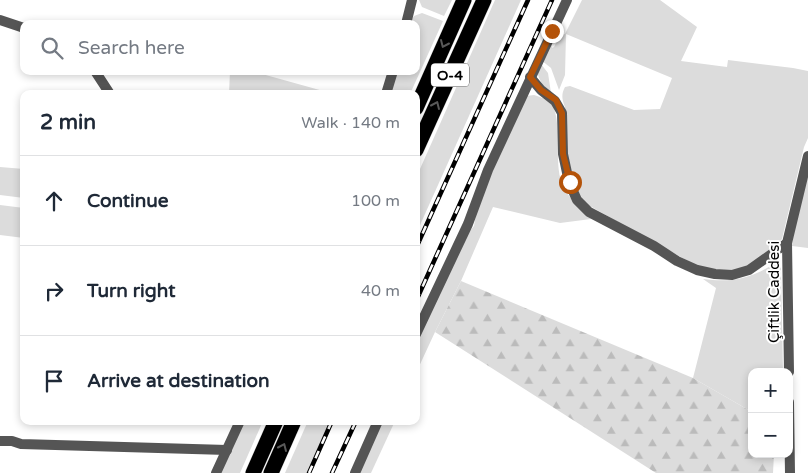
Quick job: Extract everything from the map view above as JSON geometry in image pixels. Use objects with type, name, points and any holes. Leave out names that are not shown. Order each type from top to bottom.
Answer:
[{"type":"highway","name":"O-4","points":[[420,99],[464,0]]},
{"type":"highway","name":"O-4","points":[[420,141],[484,0]]},
{"type":"highway","points":[[253,473],[274,425]]},
{"type":"highway","points":[[271,473],[292,425]]},
{"type":"street","points":[[407,20],[412,0]]},
{"type":"street","points":[[420,326],[468,224],[488,170],[567,0]]},
{"type":"street","points":[[0,20],[20,27]]},
{"type":"street","points":[[98,75],[107,90]]},
{"type":"street","points":[[387,90],[392,75]]},
{"type":"street","points":[[530,77],[541,90],[556,100],[562,113],[563,154],[570,182],[577,200],[589,212],[654,246],[677,261],[697,270],[715,274],[732,275],[749,270],[787,242]]},
{"type":"street","name":"Çiftlik Caddesi","points":[[789,368],[787,242],[808,156]]},
{"type":"street","points":[[789,413],[790,473]]},
{"type":"street","points":[[216,473],[238,425]]},
{"type":"street","points":[[355,473],[376,425]]},
{"type":"street","points":[[0,440],[21,444],[227,450]]},
{"type":"green space","points":[[419,0],[452,0],[444,16],[422,7]]},
{"type":"green space","points":[[495,0],[521,0],[420,225],[420,169]]},
{"type":"green space","points":[[582,0],[660,0],[697,27],[681,61],[727,67],[728,60],[808,71],[808,138],[804,147],[782,239],[769,253],[743,271],[702,269],[591,207],[579,197],[571,178],[569,167],[565,107],[562,97],[565,87],[570,86],[634,110],[660,109],[672,78],[566,34],[565,75],[559,90],[551,68],[541,60],[551,44],[552,48],[554,47],[560,35],[565,34]]},
{"type":"green space","points":[[422,13],[443,21],[420,72],[420,20],[412,20],[414,16]]},
{"type":"green space","points":[[541,64],[548,73],[551,93],[538,76],[537,69]]},
{"type":"green space","points":[[230,75],[265,75],[320,90],[229,90]]},
{"type":"green space","points":[[396,75],[419,75],[412,90],[390,90]]},
{"type":"green space","points":[[534,95],[547,100],[553,107],[557,127],[559,174],[562,183],[571,198],[591,219],[560,223],[493,207],[461,281],[420,364],[420,335],[468,233],[474,226],[479,196],[526,96]]},
{"type":"green space","points":[[0,167],[20,169],[20,198],[0,195]]},
{"type":"green space","points":[[808,176],[808,248],[792,246],[794,224]]},
{"type":"green space","points":[[0,205],[20,208],[20,238],[0,235]]},
{"type":"green space","points":[[779,261],[781,269],[783,368],[748,368],[748,410],[693,378],[716,288],[703,279],[734,280],[760,272]]},
{"type":"green space","points":[[461,281],[693,378],[748,410],[748,458],[774,458],[773,473],[656,473],[435,332]]},
{"type":"green space","points":[[239,425],[261,425],[240,473],[218,473]]},
{"type":"green space","points":[[306,425],[330,425],[309,473],[285,473]]},
{"type":"green space","points":[[379,425],[393,425],[371,473],[357,473]]},
{"type":"railway","points":[[420,239],[528,0]]},
{"type":"railway","points":[[420,292],[552,0]]},
{"type":"railway","points":[[309,473],[330,425]]},
{"type":"railway","points":[[332,473],[354,425]]},
{"type":"route","points":[[552,31],[530,77],[541,90],[556,100],[562,113],[563,154],[570,182]]}]
